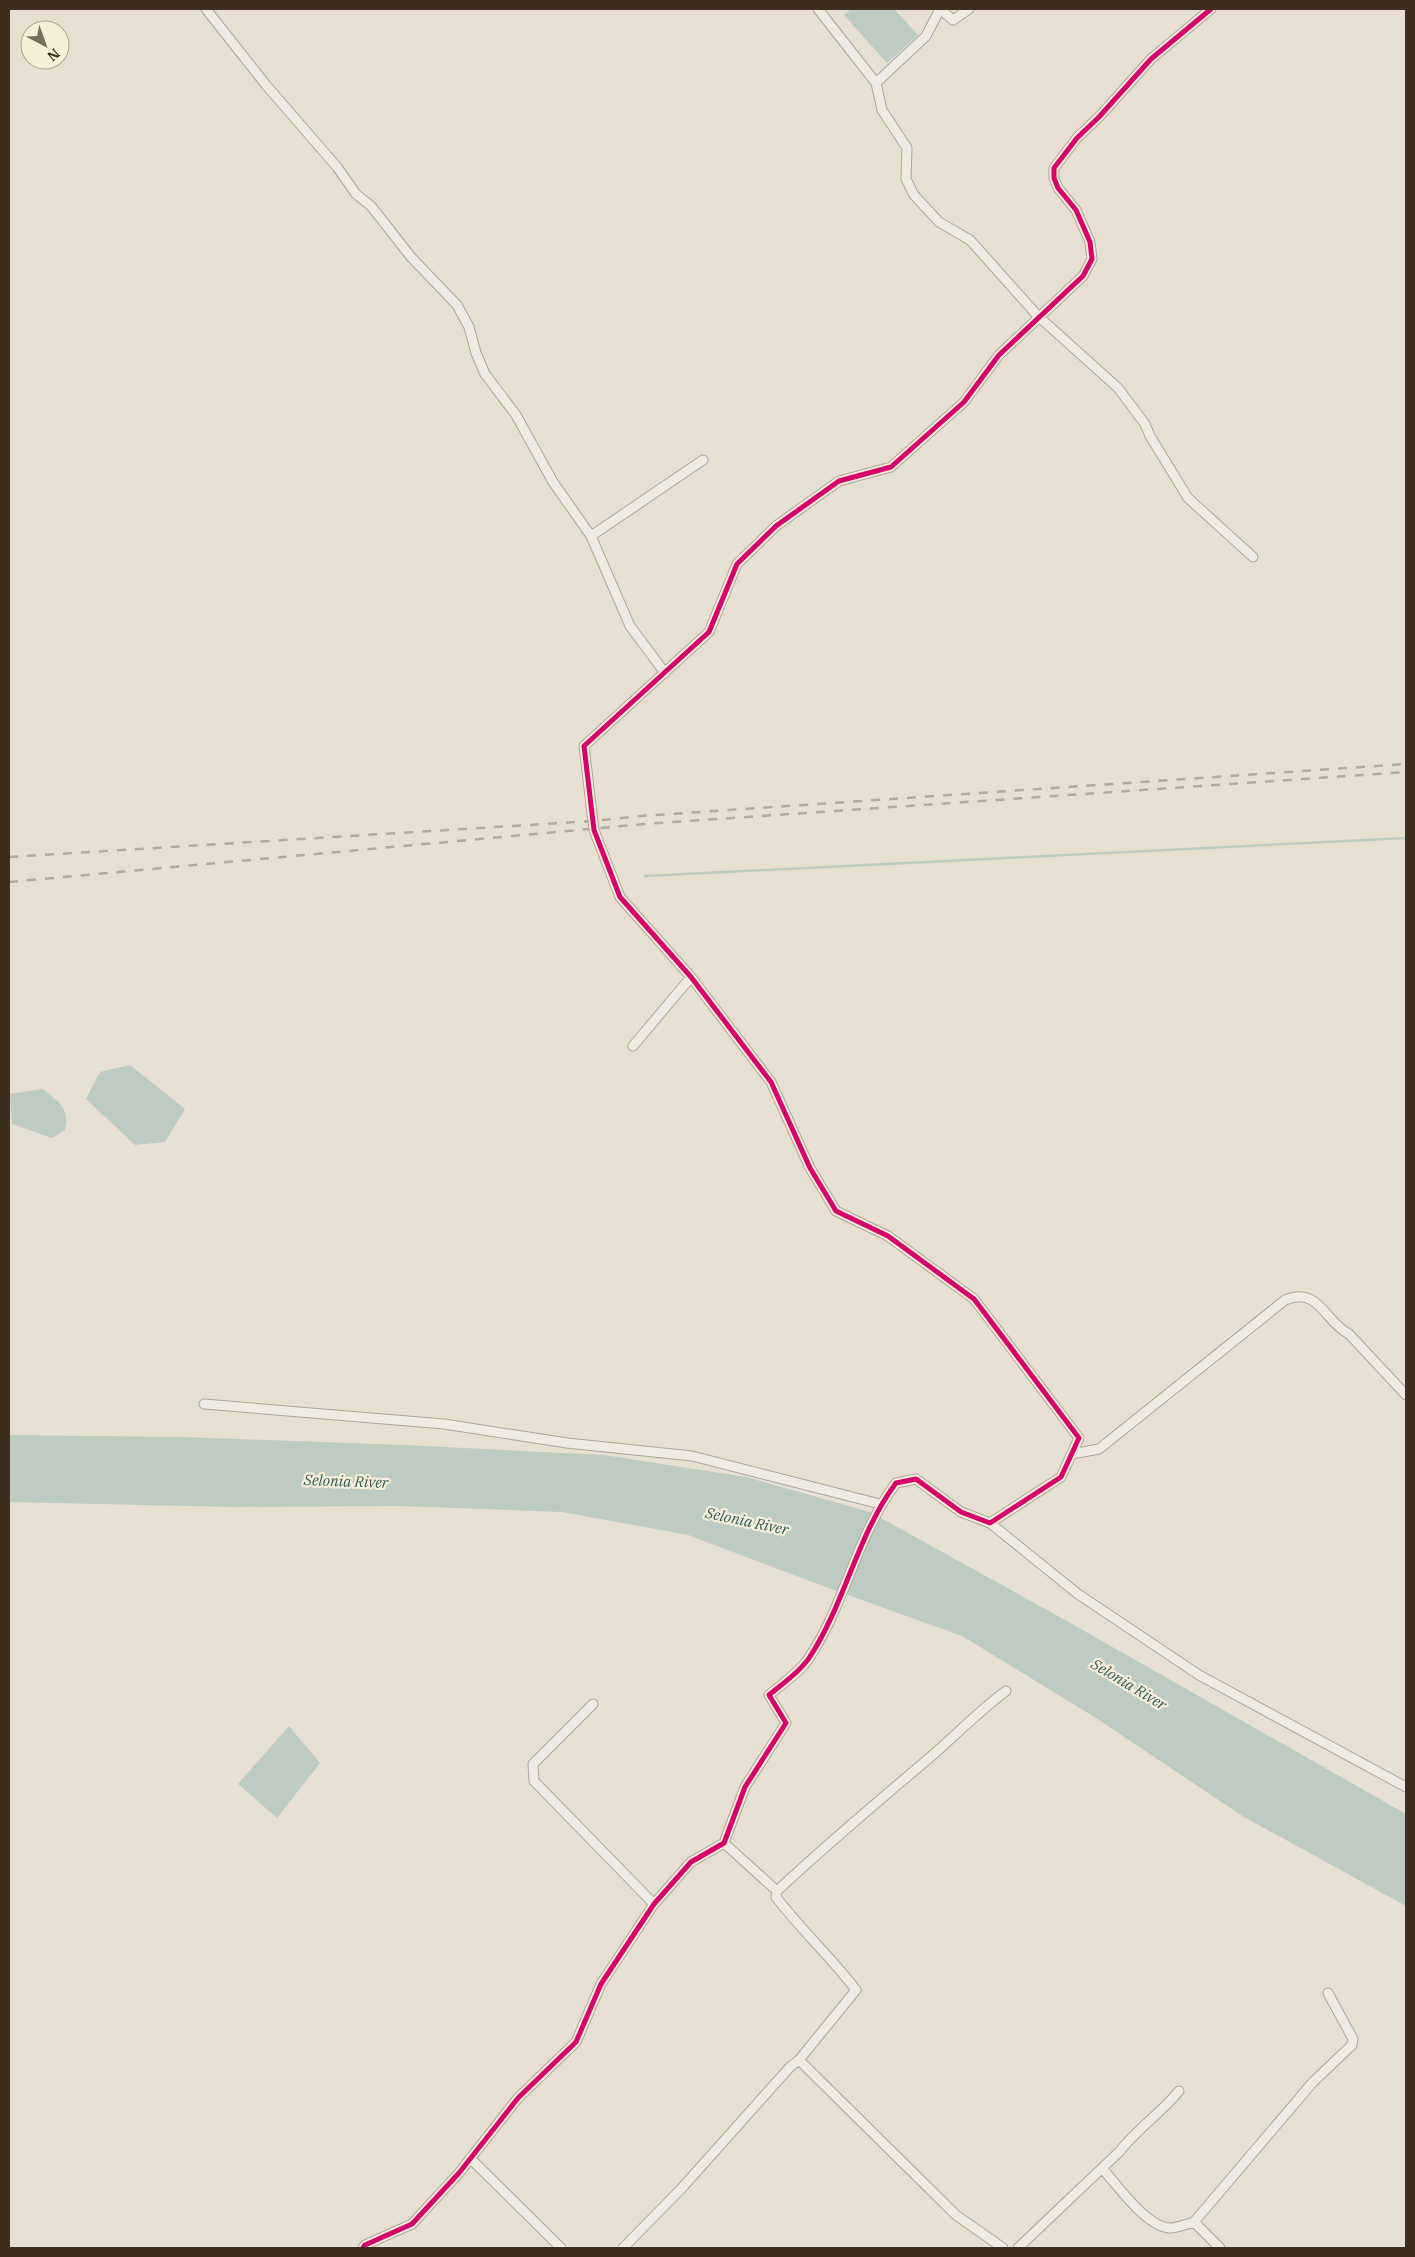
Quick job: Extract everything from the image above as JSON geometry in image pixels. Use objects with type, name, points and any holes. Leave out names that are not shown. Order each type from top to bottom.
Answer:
[{"type":"street","points":[[206,9],[266,85],[337,167],[356,194],[371,206],[411,257],[457,305],[469,327],[476,353],[485,374],[516,414],[553,482],[591,536],[630,626],[665,673]]},
{"type":"street","points":[[818,9],[876,83],[882,110],[907,148],[906,179],[914,195],[939,222],[970,240],[1038,316],[1118,388],[1145,424],[1150,436],[1188,498],[1253,557]]},
{"type":"street","points":[[876,83],[926,36],[940,9],[953,20],[969,9]]},
{"type":"street","points":[[990,1523],[1061,1477],[1079,1438],[974,1299],[888,1236],[836,1211],[810,1168],[771,1082],[691,978],[620,897],[594,830],[584,746],[709,632],[737,564],[776,526],[839,481],[891,468],[964,402],[999,354],[1083,276],[1092,259],[1090,242],[1076,210],[1058,188],[1054,178],[1054,168],[1077,138],[1099,117],[1151,58],[1211,9]]},
{"type":"street","points":[[591,536],[703,460]]},
{"type":"street","points":[[633,1046],[691,978]]},
{"type":"street","points":[[1072,1454],[1100,1449],[1285,1300],[1297,1295],[1306,1297],[1324,1309],[1406,1395]]},
{"type":"street","points":[[204,1404],[444,1424],[567,1443],[692,1456],[880,1504]]},
{"type":"street","points":[[363,2248],[365,2245],[412,2224],[470,2158],[518,2098],[576,2042],[600,1984],[654,1904],[691,1862],[724,1843],[745,1787],[786,1723],[770,1695],[808,1660],[834,1608],[880,1504],[896,1483],[916,1479],[961,1512],[990,1523],[1078,1594],[1199,1675],[1406,1786]]},
{"type":"street","points":[[623,2248],[682,2189],[784,2073],[799,2060],[856,1990],[839,1968],[796,1924],[776,1897],[777,1891],[817,1853],[953,1738],[987,1705],[1006,1692]]},
{"type":"street","points":[[593,1704],[533,1764],[534,1781],[654,1904]]},
{"type":"street","points":[[724,1843],[777,1891]]},
{"type":"street","points":[[1102,2168],[1141,2212],[1159,2226],[1171,2228],[1194,2222],[1313,2082],[1352,2046],[1353,2039],[1328,1993]]},
{"type":"street","points":[[799,2060],[956,2215],[1003,2248]]},
{"type":"street","points":[[1018,2248],[1102,2168],[1132,2135],[1164,2110],[1180,2091]]},
{"type":"street","points":[[470,2158],[561,2248]]},
{"type":"street","points":[[1194,2222],[1220,2248]]},
{"type":"water","points":[[851,9],[894,9],[918,35],[887,63],[844,15]]},
{"type":"water","points":[[130,1065],[185,1109],[165,1142],[135,1145],[86,1099],[100,1072]]},
{"type":"water","points":[[43,1089],[62,1106],[66,1116],[65,1130],[52,1138],[12,1124],[10,1094]]},
{"type":"water","name":"Selonia River","points":[[9,1435],[182,1437],[604,1455],[746,1477],[870,1512],[1058,1616],[1406,1814],[1406,1906],[1244,1817],[1096,1718],[962,1636],[688,1535],[562,1512],[398,1506],[234,1507],[9,1502]]},
{"type":"water","points":[[289,1726],[320,1763],[277,1818],[238,1784]]},
{"type":"waterway","points":[[645,876],[1406,838]]},
{"type":"railway","points":[[9,857],[593,821],[641,816],[1406,764]]},
{"type":"railway","points":[[9,882],[644,824],[1406,772]]},
{"type":"cycle path","points":[[363,2248],[365,2245],[412,2224],[459,2173],[518,2098],[576,2042],[601,1984],[654,1904],[691,1862],[724,1843],[745,1787],[786,1723],[769,1695],[796,1673],[809,1658],[832,1615],[871,1525],[896,1483],[916,1479],[961,1512],[990,1523],[1061,1477],[1079,1438],[974,1299],[888,1236],[836,1211],[810,1168],[771,1082],[691,977],[620,897],[594,830],[584,746],[709,632],[737,564],[776,526],[839,481],[891,467],[964,402],[999,355],[1083,276],[1092,259],[1090,242],[1076,210],[1058,188],[1054,178],[1054,168],[1077,138],[1099,117],[1151,59],[1211,9]]}]
